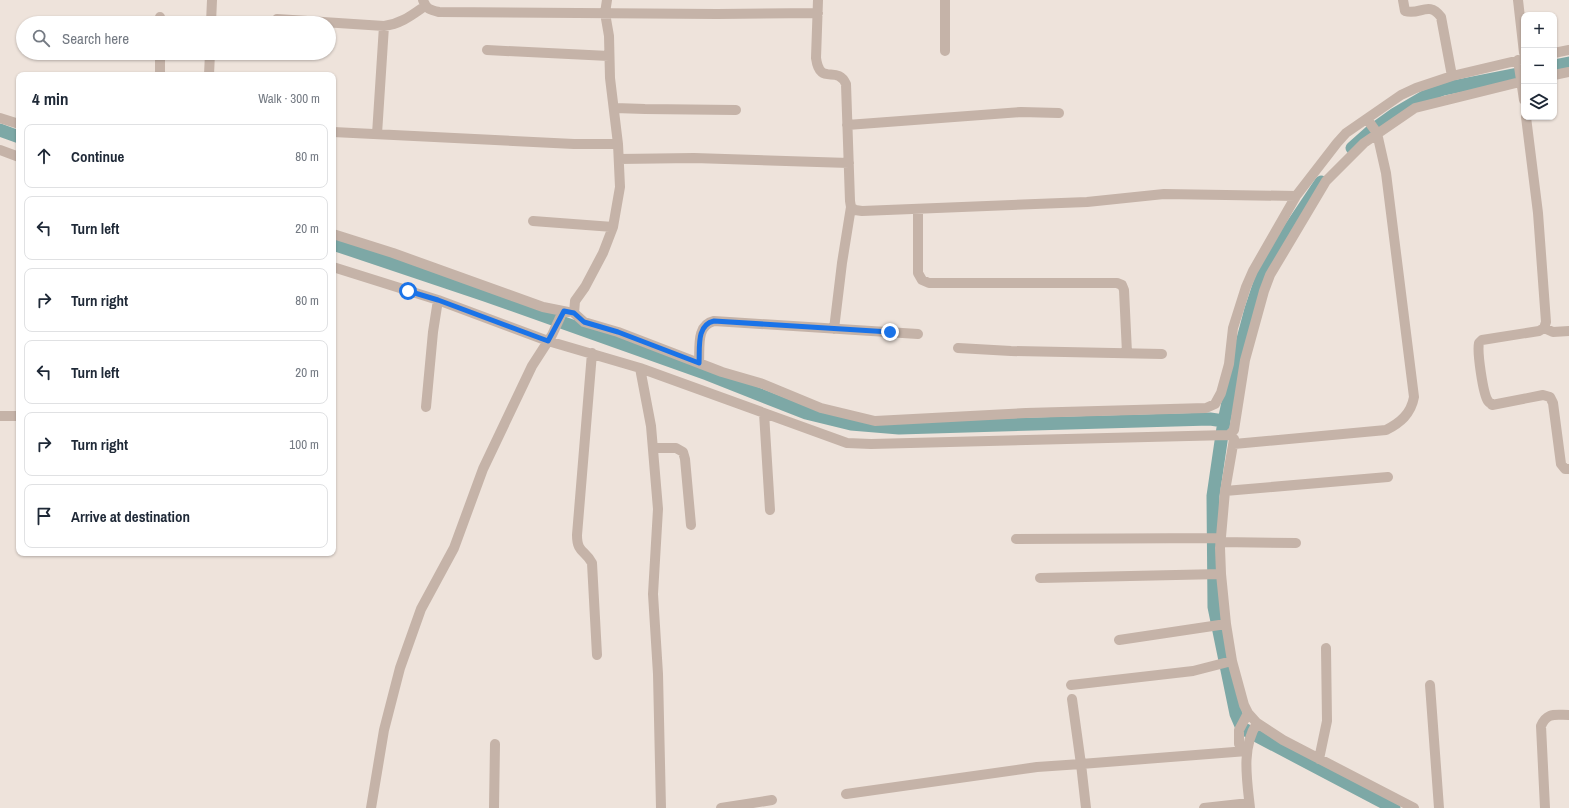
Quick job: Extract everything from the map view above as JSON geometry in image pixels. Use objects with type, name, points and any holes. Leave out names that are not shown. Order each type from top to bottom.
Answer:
[{"type":"street","points":[[211,16],[212,0]]},
{"type":"street","points":[[574,313],[575,301],[585,287],[603,253],[613,227],[620,187],[618,144],[605,12],[607,0]]},
{"type":"street","points":[[818,0],[817,68],[820,72],[827,75],[838,75],[843,78],[847,93],[851,207],[834,329]]},
{"type":"street","points":[[945,0],[945,51]]},
{"type":"street","points":[[1403,0],[1404,11],[1410,13],[1429,8],[1437,11],[1441,16],[1452,76]]},
{"type":"street","points":[[1414,808],[1256,725],[1244,705],[1226,662],[1224,624],[1215,574],[1216,539],[1225,491],[1232,437],[1245,360],[1264,291],[1270,275],[1326,181],[1364,143],[1373,127],[1401,95],[1452,76],[1521,59],[1518,0]]},
{"type":"street","points":[[336,23],[384,26],[393,25],[403,21],[424,3],[430,9],[438,12],[717,14],[818,13]]},
{"type":"street","points":[[377,134],[384,26]]},
{"type":"street","points":[[486,50],[609,56]]},
{"type":"street","points":[[1557,52],[1569,50]]},
{"type":"street","points":[[160,60],[160,72]]},
{"type":"street","points":[[208,72],[209,60]]},
{"type":"street","points":[[1557,74],[1569,72]]},
{"type":"street","points":[[574,313],[584,322],[618,332],[722,372],[763,384],[821,408],[876,421],[1026,413],[1206,408],[1215,404],[1221,393],[1229,364],[1233,328],[1246,286],[1253,271],[1296,196],[1337,143],[1346,134],[1373,127],[1414,108],[1521,80]]},
{"type":"street","points":[[614,108],[736,110]]},
{"type":"street","points":[[847,125],[1021,112],[1059,113]]},
{"type":"street","points":[[0,118],[16,123]]},
{"type":"street","points":[[1526,120],[1538,213],[1546,322],[1544,328],[1535,332],[1482,340],[1479,343],[1478,354],[1485,394],[1488,401],[1492,405],[1543,395],[1550,397],[1553,403],[1561,464],[1565,469],[1569,469]]},
{"type":"street","points":[[336,268],[438,300],[640,368],[847,443],[871,444],[1216,435],[1232,437],[1386,430],[1407,414],[1412,406],[1414,397],[1386,173],[1373,127]]},
{"type":"street","points":[[336,132],[574,144],[618,144]]},
{"type":"street","points":[[0,150],[16,156]]},
{"type":"street","points":[[619,159],[694,158],[849,163]]},
{"type":"street","points":[[851,207],[855,210],[862,211],[918,210],[1087,202],[1164,194],[1296,196]]},
{"type":"street","points":[[918,210],[918,273],[922,280],[929,283],[1116,283],[1122,285],[1124,290],[1127,353]]},
{"type":"street","points":[[533,221],[613,227]]},
{"type":"street","points":[[336,235],[393,253],[562,315],[574,313]]},
{"type":"street","points":[[426,407],[433,332],[438,300]]},
{"type":"street","points":[[371,808],[384,730],[400,668],[421,609],[454,548],[486,462],[532,366],[550,338],[562,315]]},
{"type":"street","points":[[699,363],[703,328],[707,323],[714,321],[918,334]]},
{"type":"street","points":[[1544,328],[1553,332],[1569,331]]},
{"type":"street","points":[[958,348],[1011,351],[1162,354]]},
{"type":"street","points":[[592,353],[576,535],[579,549],[589,557],[592,563],[597,655]]},
{"type":"street","points":[[640,368],[654,448],[658,509],[653,594],[658,674],[661,808]]},
{"type":"street","points":[[764,413],[770,510]]},
{"type":"street","points":[[0,416],[16,416]]},
{"type":"street","points":[[654,448],[676,448],[683,452],[685,459],[691,525]]},
{"type":"street","points":[[1225,491],[1388,477]]},
{"type":"street","points":[[1016,540],[1216,539],[1296,542]]},
{"type":"street","points":[[1040,578],[1215,574]]},
{"type":"street","points":[[1119,640],[1224,624]]},
{"type":"street","points":[[1319,759],[1327,720],[1326,648]]},
{"type":"street","points":[[1071,685],[1193,671],[1226,662]]},
{"type":"street","points":[[1430,685],[1439,808]]},
{"type":"street","points":[[1072,699],[1086,808]]},
{"type":"street","points":[[1248,713],[1239,730],[1239,744],[1248,747]]},
{"type":"street","points":[[1545,808],[1541,726],[1544,719],[1551,714],[1569,715]]},
{"type":"street","points":[[1204,808],[1250,806],[1246,760],[1248,747],[1256,725]]},
{"type":"street","points":[[494,808],[495,744]]},
{"type":"street","points":[[846,794],[1037,767],[1248,747]]},
{"type":"street","points":[[721,808],[772,800]]},
{"type":"waterway","points":[[1557,65],[1569,63]]},
{"type":"waterway","points":[[1352,148],[1370,132],[1395,114],[1424,97],[1443,89],[1521,74]]},
{"type":"waterway","points":[[0,130],[16,136]]},
{"type":"waterway","points":[[1321,182],[1273,254],[1262,276],[1251,309],[1235,369],[1224,421],[1213,496],[1214,607],[1236,714],[1242,728],[1394,808]]},
{"type":"waterway","points":[[336,245],[485,295],[707,374],[806,413],[851,424],[899,428],[1210,419],[1224,421]]},
{"type":"route","points":[[408,291],[438,300],[548,341],[564,311],[574,313],[584,322],[618,332],[699,363],[703,328],[707,323],[714,321],[890,332]]}]
